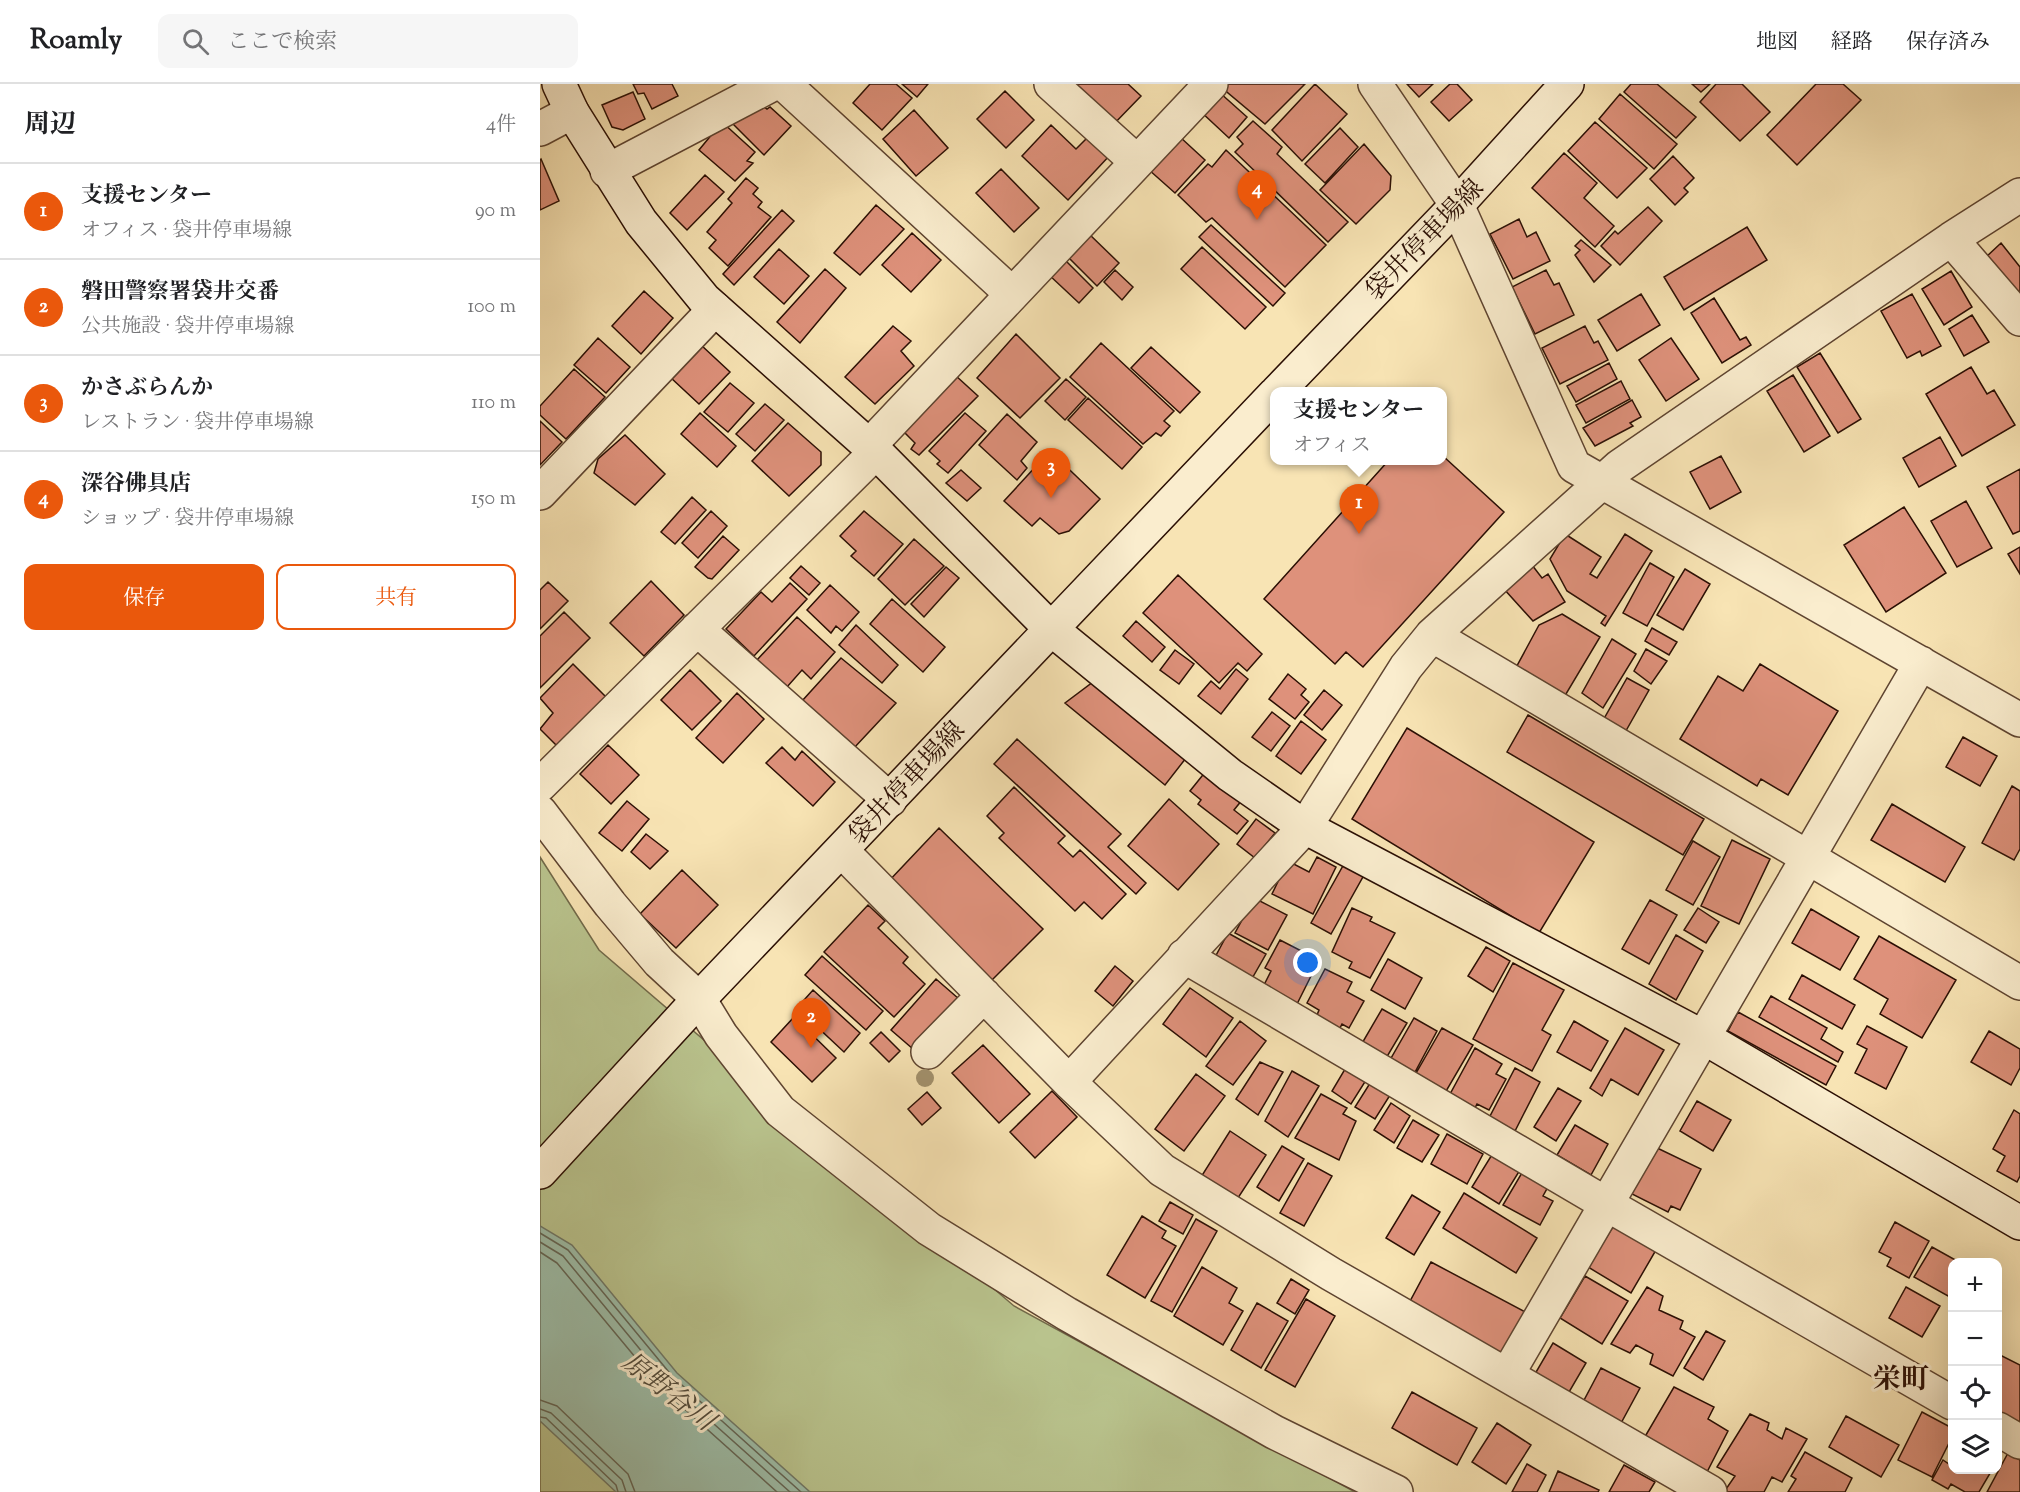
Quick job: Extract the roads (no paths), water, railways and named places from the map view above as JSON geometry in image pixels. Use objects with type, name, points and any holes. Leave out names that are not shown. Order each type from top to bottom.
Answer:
[{"type":"street","points":[[607,171],[773,84]]},
{"type":"street","points":[[784,84],[1012,294]]},
{"type":"street","points":[[1051,84],[1137,162]]},
{"type":"street","points":[[540,785],[697,629],[872,449],[1012,294],[1211,84]]},
{"type":"street","points":[[1375,84],[1457,205],[1574,466],[2020,720]]},
{"type":"street","name":"袋井停車場線","points":[[1282,387],[1457,205],[1568,84]]},
{"type":"street","points":[[540,129],[566,98],[607,171],[641,222],[715,309],[872,449],[1050,628],[1230,775],[1305,827],[1703,1037],[2020,1223]]},
{"type":"street","points":[[1069,1082],[1305,827],[1406,667],[1432,635],[1620,466],[1951,238],[2020,195]]},
{"type":"street","points":[[1951,238],[2020,319]]},
{"type":"street","points":[[540,493],[715,309]]},
{"type":"street","name":"袋井停車場線","points":[[540,1172],[699,999],[1270,399]]},
{"type":"street","points":[[697,629],[890,800]]},
{"type":"street","points":[[1432,635],[2020,983]]},
{"type":"street","points":[[1507,1375],[1608,1205],[1921,663]]},
{"type":"street","points":[[540,812],[631,929],[660,962],[699,999],[721,1035],[780,1111],[929,1229],[1067,1314],[1274,1432],[1396,1492]]},
{"type":"street","points":[[842,851],[1069,1082],[1162,1170],[1330,1274],[1710,1492]]},
{"type":"street","points":[[1184,956],[1608,1205],[1948,1400]]},
{"type":"street","points":[[928,1052],[984,995]]},
{"type":"street","points":[[2002,1431],[2020,1442]]},
{"type":"water","name":"原野谷川","points":[[540,1226],[572,1245],[677,1373],[810,1492],[616,1492],[540,1421]]},
{"type":"place","name":"深谷佛具店","points":[[1257,220]]},
{"type":"place","name":"かさぶらんか","points":[[1051,498]]},
{"type":"place","name":"支援センター","points":[[1359,534]]},
{"type":"place","name":"磐田警察署袋井交番","points":[[811,1048]]},
{"type":"district","name":"栄町","points":[[1901,1378]]}]
